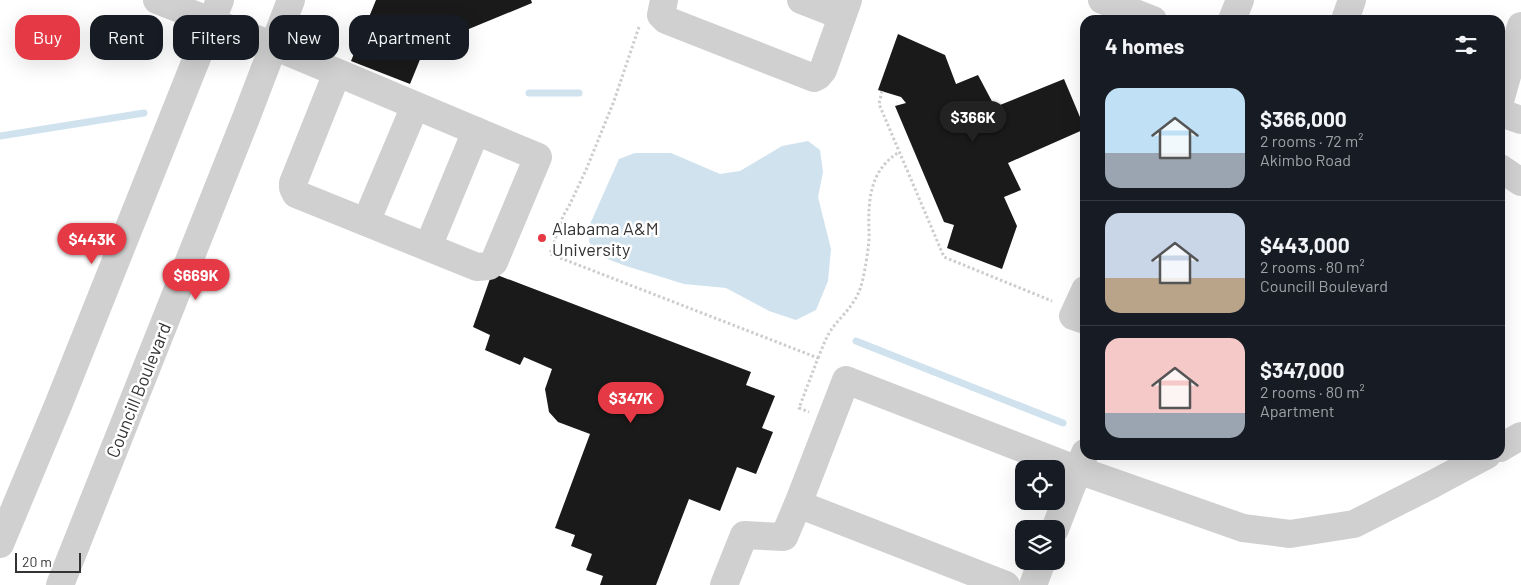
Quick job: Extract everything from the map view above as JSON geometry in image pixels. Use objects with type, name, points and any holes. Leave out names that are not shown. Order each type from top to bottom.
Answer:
[{"type":"street","points":[[157,0],[216,11],[269,43]]},
{"type":"street","name":"Councill Boulevard","points":[[285,15],[291,0]]},
{"type":"street","points":[[664,0],[661,15],[666,20],[814,78],[824,70],[845,8],[801,0]]},
{"type":"street","points":[[1102,0],[1140,15]]},
{"type":"street","points":[[1234,15],[1240,0]]},
{"type":"street","points":[[1347,15],[1352,0]]},
{"type":"street","points":[[0,544],[59,403],[216,11]]},
{"type":"street","points":[[1505,83],[1521,26]]},
{"type":"street","name":"Councill Boulevard","points":[[60,585],[269,59]]},
{"type":"street","points":[[307,60],[538,158],[494,262],[488,266],[477,268],[296,194],[293,183],[337,73]]},
{"type":"street","points":[[366,222],[415,106]]},
{"type":"street","points":[[1505,114],[1521,120]]},
{"type":"street","points":[[428,247],[476,132]]},
{"type":"street","points":[[1505,171],[1521,182]]},
{"type":"street","points":[[1080,301],[1073,316],[1080,318]]},
{"type":"street","points":[[724,585],[744,535],[784,537],[846,380],[1082,462],[1243,528],[1290,534],[1354,524],[1478,460]]},
{"type":"street","points":[[1505,445],[1521,436]]},
{"type":"street","points":[[1059,520],[1082,462]]},
{"type":"street","points":[[798,504],[1006,585]]},
{"type":"street","points":[[1033,585],[1039,570]]},
{"type":"path","points":[[640,22],[614,101],[586,170],[563,216],[550,254],[818,358]]},
{"type":"path","points":[[882,91],[879,104],[944,257],[1059,304]]},
{"type":"path","points":[[814,414],[799,408],[818,358],[831,331],[854,302],[861,286],[870,235],[869,210],[874,180],[880,169],[890,158],[899,152]]},
{"type":"water","points":[[808,141],[820,150],[823,172],[818,197],[831,249],[828,281],[816,310],[796,320],[769,311],[726,288],[684,284],[626,266],[597,255],[589,242],[590,224],[619,159],[635,153],[671,153],[720,174],[740,171],[782,146]]},
{"type":"building","points":[[376,0],[531,0],[532,3],[469,29],[469,15],[370,15]]},
{"type":"building","points":[[898,34],[945,55],[956,84],[978,75],[995,107],[1064,79],[1080,117],[1080,131],[1008,163],[1021,190],[1004,197],[1017,226],[1002,269],[947,248],[954,225],[944,222],[895,106],[906,103],[901,97],[878,90]]},
{"type":"building","points":[[351,60],[420,60],[410,84]]},
{"type":"building","points":[[492,273],[751,372],[746,385],[775,396],[762,428],[773,432],[756,474],[737,467],[720,511],[689,499],[656,585],[600,585],[603,576],[586,570],[592,554],[571,546],[575,535],[555,528],[590,434],[558,422],[549,412],[545,389],[552,369],[524,357],[520,365],[485,350],[490,335],[473,327]]},
{"type":"waterway","points":[[529,93],[579,93]]},
{"type":"waterway","points":[[0,136],[144,113]]},
{"type":"waterway","points":[[856,341],[1063,423]]},
{"type":"place","name":"Alabama A&M University","points":[[542,238]]}]
